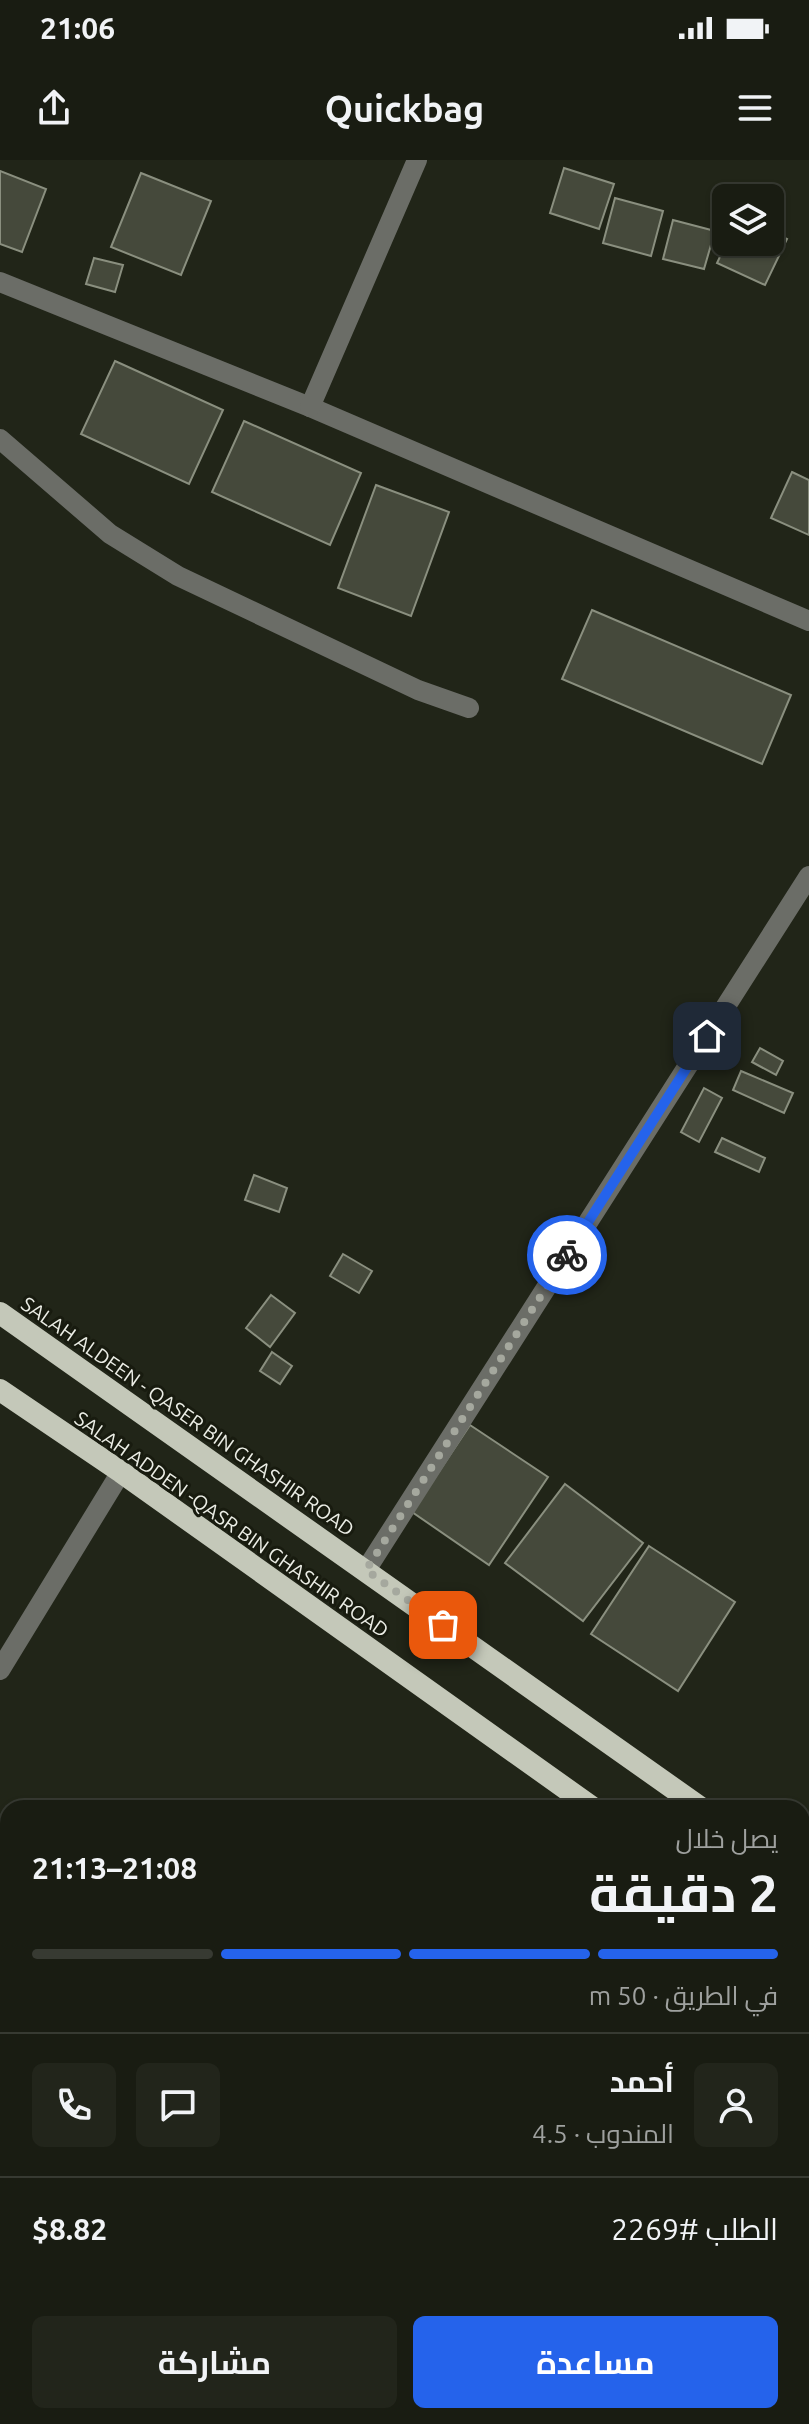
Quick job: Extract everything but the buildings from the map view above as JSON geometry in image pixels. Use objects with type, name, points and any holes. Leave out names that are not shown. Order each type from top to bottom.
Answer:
[{"type":"highway","name":"SALAH ALDEEN - QASER BIN GHASHIR ROAD","points":[[0,1313],[690,1800]]},
{"type":"highway","name":"SALAH ADDEN -QASR BIN GHASHIR ROAD","points":[[0,1390],[121,1472],[582,1800]]},
{"type":"street","points":[[310,407],[417,160]]},
{"type":"street","points":[[0,282],[310,407],[809,621]]},
{"type":"street","points":[[0,439],[110,534],[178,576],[418,690],[469,708]]},
{"type":"street","points":[[366,1570],[809,876]]},
{"type":"street","points":[[0,1670],[121,1472]]},
{"type":"way so far","points":[[443,1625],[366,1570],[567,1255]]},
{"type":"route","points":[[567,1255],[707,1036]]}]
